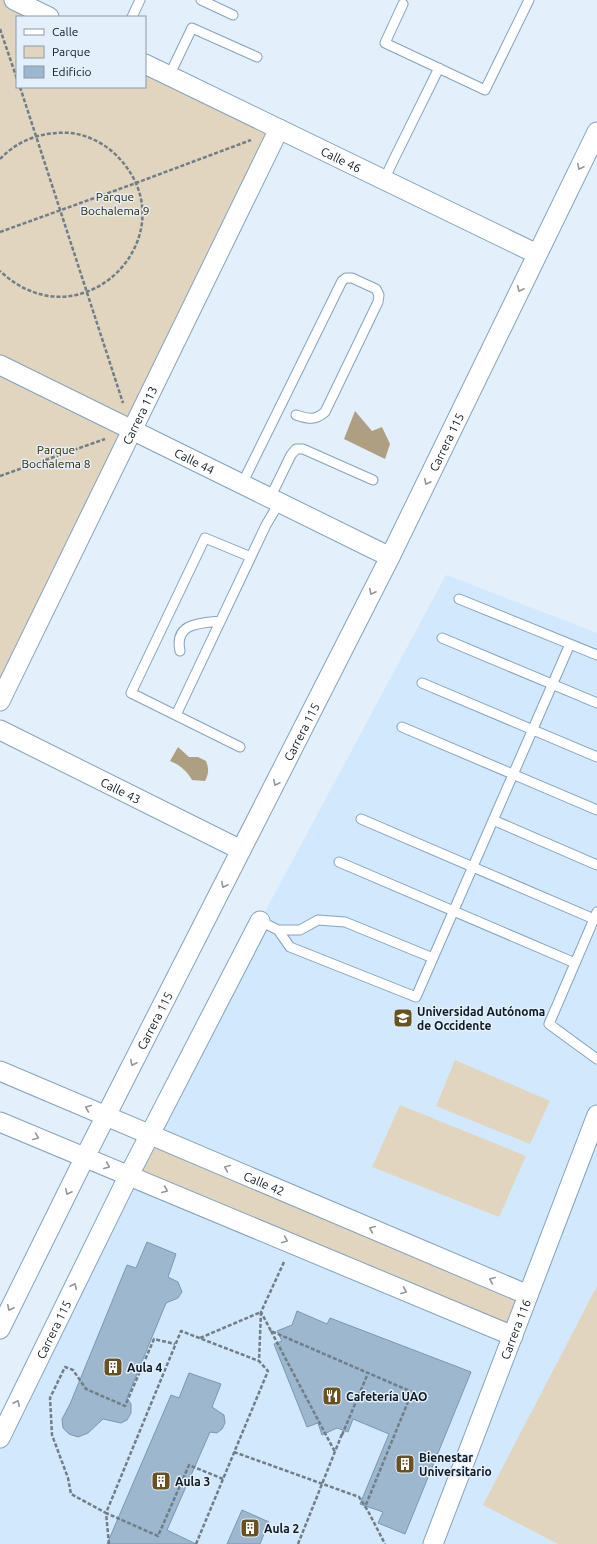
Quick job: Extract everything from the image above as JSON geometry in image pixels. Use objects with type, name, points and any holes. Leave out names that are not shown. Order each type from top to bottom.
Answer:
[{"type":"street","points":[[14,0],[47,16]]},
{"type":"street","name":"Calle 46","points":[[146,64],[537,254]]},
{"type":"street","name":"Carrera 113","points":[[0,701],[279,129]]},
{"type":"street","name":"Carrera 115","points":[[0,1329],[85,1157],[390,557],[597,132]]},
{"type":"street","name":"Calle 44","points":[[0,365],[390,557]]},
{"type":"street","name":"Calle 43","points":[[0,730],[241,850]]},
{"type":"street","name":"Carrera 115","points":[[0,1438],[149,1134],[260,921]]},
{"type":"street","name":"Calle 42","points":[[0,1071],[528,1295]]},
{"type":"street","name":"Carrera 116","points":[[433,1544],[597,1115]]},
{"type":"street","points":[[0,1122],[513,1336]]},
{"type":"lane","points":[[132,16],[140,0]]},
{"type":"lane","points":[[201,0],[233,15]]},
{"type":"lane","points":[[403,4],[385,43],[485,90],[529,0]]},
{"type":"lane","points":[[169,76],[192,28],[256,57]]},
{"type":"lane","points":[[384,180],[439,68]]},
{"type":"lane","points":[[242,484],[342,281],[346,278],[352,278],[376,289],[379,295],[378,302],[325,412],[318,418],[309,419],[296,415]]},
{"type":"lane","points":[[176,715],[251,557],[275,500],[291,455],[296,450],[303,449],[373,480]]},
{"type":"lane","points":[[240,747],[131,693],[205,538],[251,557]]},
{"type":"lane","points":[[459,599],[597,655]]},
{"type":"lane","points":[[180,651],[180,636],[186,628],[194,624],[220,621]]},
{"type":"lane","points":[[442,638],[597,703]]},
{"type":"lane","points":[[278,930],[290,947],[416,997],[570,644]]},
{"type":"lane","points":[[422,683],[597,757]]},
{"type":"lane","points":[[402,727],[597,810]]},
{"type":"lane","points":[[361,819],[473,867],[596,916],[549,1024],[597,1059]]},
{"type":"lane","points":[[493,820],[597,866]]},
{"type":"lane","points":[[339,862],[575,963]]},
{"type":"lane","points":[[260,921],[278,930],[300,930],[318,920],[345,922],[433,958]]},
{"type":"path","points":[[0,29],[16,76]]},
{"type":"path","points":[[0,476],[132,430],[20,88]]},
{"type":"path","points":[[0,232],[279,129]]},
{"type":"path","points":[[0,159],[17,144],[37,136],[57,132],[77,134],[96,140],[113,151],[126,166],[136,183],[142,205],[141,227],[135,248],[124,267],[107,282],[87,292],[69,296],[50,296],[32,292],[15,283],[0,271]]},
{"type":"path","points":[[259,1361],[262,1312],[284,1261]]},
{"type":"path","points":[[262,1312],[335,1452]]},
{"type":"path","points":[[200,1338],[262,1312]]},
{"type":"path","points":[[271,1331],[412,1392],[366,1507]]},
{"type":"path","points":[[109,1544],[106,1513],[181,1332],[259,1361],[268,1371],[196,1544]]},
{"type":"path","points":[[175,1344],[154,1338],[125,1406],[86,1389],[73,1370],[65,1367],[50,1398],[52,1435],[68,1478],[71,1494],[106,1513],[158,1536],[189,1465],[223,1479]]},
{"type":"path","points":[[298,1544],[368,1373]]},
{"type":"path","points":[[234,1452],[359,1497],[366,1507],[385,1544]]},
{"type":"shaded area","points":[[355,411],[372,431],[382,427],[390,444],[385,459],[344,439]]},
{"type":"shaded area","points":[[446,575],[597,633],[597,1544],[0,1544],[0,1438],[149,1135],[260,921]]},
{"type":"shaded area","points":[[178,747],[189,757],[198,757],[206,761],[208,771],[205,781],[192,780],[183,769],[170,761]]},
{"type":"green space","name":"Parque Bochalema 9","points":[[0,0],[14,0],[47,16],[16,16],[16,88],[146,88],[146,64],[279,129],[0,701]]},
{"type":"green space","points":[[455,1060],[550,1101],[530,1144],[436,1106]]},
{"type":"green space","points":[[400,1105],[526,1156],[499,1217],[372,1167]]},
{"type":"green space","points":[[149,1135],[528,1295],[513,1336],[129,1175]]},
{"type":"green space","points":[[597,1286],[597,1544],[558,1544],[483,1505]]},
{"type":"building","name":"Aula 4","points":[[147,1242],[176,1254],[168,1277],[178,1282],[182,1292],[178,1298],[166,1303],[127,1398],[131,1404],[131,1413],[127,1420],[121,1423],[103,1419],[88,1433],[78,1437],[69,1434],[63,1428],[62,1419],[70,1404],[127,1265],[136,1268]]},
{"type":"building","points":[[297,1311],[327,1324],[330,1318],[471,1372],[405,1534],[378,1523],[383,1512],[360,1504],[389,1434],[353,1419],[348,1432],[337,1428],[322,1435],[318,1423],[307,1427],[274,1344],[282,1341],[277,1331],[292,1325]]},
{"type":"building","name":"Aula 3","points":[[189,1373],[221,1384],[212,1407],[224,1415],[225,1423],[222,1429],[217,1433],[210,1432],[167,1530],[196,1544],[107,1544],[171,1395],[179,1398]]},
{"type":"building","name":"Aula 2","points":[[242,1510],[269,1522],[260,1544],[227,1544]]},
{"type":"place","name":"Universidad Autónoma de Occidente","points":[[403,1018]]},
{"type":"place","name":"Aula 4","points":[[113,1367]]},
{"type":"place","name":"Cafetería UAO","points":[[332,1396]]},
{"type":"place","name":"Bienestar Universitario","points":[[405,1464]]},
{"type":"place","name":"Aula 3","points":[[161,1481]]},
{"type":"place","name":"Aula 2","points":[[250,1528]]},
{"type":"park label","name":"Parque Bochalema 8","points":[[56,456]]}]
